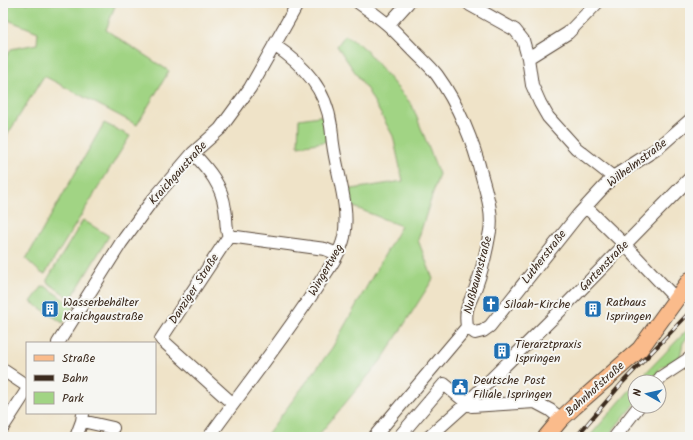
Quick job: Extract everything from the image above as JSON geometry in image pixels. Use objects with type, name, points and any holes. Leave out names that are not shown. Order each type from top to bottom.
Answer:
[{"type":"main road","name":"Bahnhofstraße","points":[[561,419],[640,349],[690,280]]},
{"type":"main road","points":[[546,437],[561,419]]},
{"type":"street","name":"Kraichgaustraße","points":[[59,342],[121,243],[151,202],[193,154],[220,129],[250,88],[298,3]]},
{"type":"street","name":"Nußbaumstraße","points":[[359,3],[388,25],[437,74],[449,94],[472,141],[490,208],[491,218],[490,230],[477,286],[469,303],[466,316],[467,327],[374,437]]},
{"type":"street","points":[[388,25],[408,3]]},
{"type":"street","points":[[528,58],[568,34],[597,3]]},
{"type":"street","points":[[470,5],[515,30],[523,40],[528,58],[532,85],[548,117],[576,148],[613,177]]},
{"type":"street","name":"Wingertweg","points":[[209,437],[285,334],[337,254],[344,238],[344,200],[326,104],[309,74],[291,56],[274,45]]},
{"type":"street","name":"Wilhelmstraße","points":[[586,207],[613,177],[658,148],[690,120]]},
{"type":"street","points":[[193,154],[208,169],[220,188],[224,201],[226,230],[229,236],[325,250],[337,254]]},
{"type":"street","name":"Gartenstraße","points":[[429,437],[467,403],[690,178]]},
{"type":"street","points":[[586,207],[625,245],[676,299]]},
{"type":"street","name":"Lutherstraße","points":[[467,327],[475,333],[483,331],[490,326],[578,215],[586,207]]},
{"type":"street","name":"Danziger Straße","points":[[229,236],[161,339],[233,404]]},
{"type":"street","points":[[666,374],[690,358]]},
{"type":"street","points":[[3,370],[26,385]]},
{"type":"street","points":[[399,437],[444,384],[467,403]]},
{"type":"street","points":[[3,427],[26,392]]},
{"type":"street","name":"Bahnhofstraße","points":[[467,403],[472,406],[535,402],[550,410],[561,419]]},
{"type":"street","points":[[615,437],[634,414]]},
{"type":"street","points":[[76,437],[82,417],[113,428]]},
{"type":"green space","points":[[3,3],[116,3],[106,30],[169,71],[137,125],[44,76],[3,142],[3,62],[11,49],[37,44],[38,32],[3,18]]},
{"type":"green space","points":[[345,35],[363,47],[412,105],[439,174],[418,240],[433,279],[383,358],[317,437],[265,437],[332,348],[401,226],[349,205],[346,190],[403,181],[393,136],[368,91],[337,46]]},
{"type":"green space","points":[[326,115],[328,140],[298,146],[299,119]]},
{"type":"green space","points":[[104,123],[130,136],[45,274],[41,273],[26,259]]},
{"type":"green space","points":[[83,220],[109,236],[71,299],[47,282],[47,280]]},
{"type":"green space","points":[[45,286],[74,307],[63,323],[31,302],[42,287]]},
{"type":"green space","points":[[690,327],[690,333],[683,343],[680,357],[660,368],[657,374],[645,374]]},
{"type":"green space","points":[[627,393],[627,413],[607,437],[589,437]]},
{"type":"railway","points":[[576,437],[623,382],[690,312]]},
{"type":"place","name":"Siloah-Kirche","points":[[491,304]]},
{"type":"place","name":"Wasserbehälter Kraichgaustraße","points":[[50,309]]},
{"type":"place","name":"Rathaus Ispringen","points":[[593,309]]},
{"type":"place","name":"Tierarztpraxis Ispringen","points":[[502,351]]},
{"type":"place","name":"Deutsche Post Filiale Ispringen","points":[[460,387]]}]
